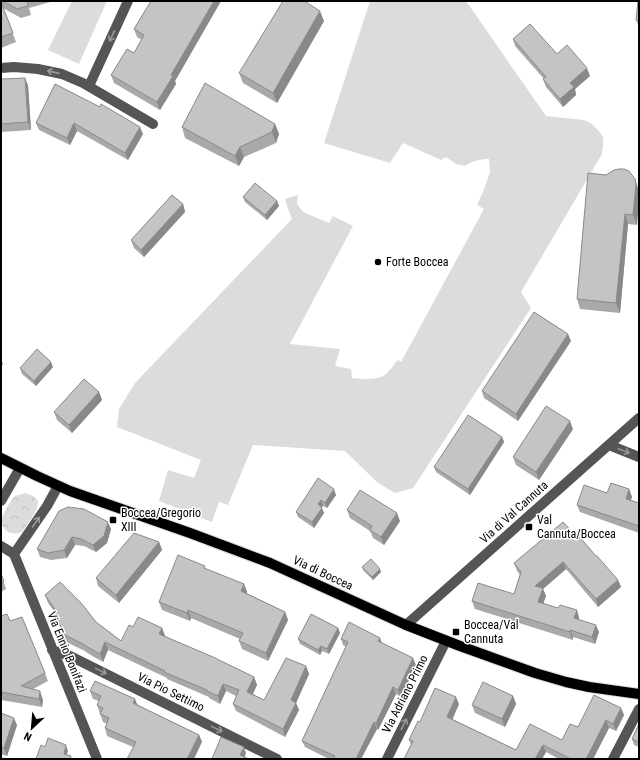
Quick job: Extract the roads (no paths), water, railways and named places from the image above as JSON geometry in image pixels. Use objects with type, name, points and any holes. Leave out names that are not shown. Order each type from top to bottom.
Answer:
[{"type":"main road","name":"Via di Boccea","points":[[1,458],[58,486],[270,563],[406,625],[496,660],[550,678],[583,686],[639,694]]},
{"type":"street","points":[[89,86],[128,1]]},
{"type":"street","points":[[1,68],[26,68],[52,71],[69,76],[89,86],[153,124]]},
{"type":"street","name":"Via di Val Cannuta","points":[[406,625],[639,418]]},
{"type":"street","points":[[609,445],[639,457]]},
{"type":"street","points":[[1,501],[20,468]]},
{"type":"street","points":[[1,546],[14,554],[47,506],[58,486]]},
{"type":"street","name":"Via Ennio Bonifazi","points":[[14,554],[97,759]]},
{"type":"street","name":"Via Adriano Primo","points":[[387,759],[446,641]]},
{"type":"street","name":"Via Pio Settimo","points":[[52,650],[70,656],[277,759]]},
{"type":"street","points":[[613,759],[639,709]]},
{"type":"place","name":"Forte Boccea","points":[[378,262]]},
{"type":"place","name":"Boccea/Gregorio XIII","points":[[113,520]]},
{"type":"place","name":"Val Cannuta/Boccea","points":[[529,527]]},
{"type":"place","name":"Boccea/Val Cannuta","points":[[456,632]]}]
